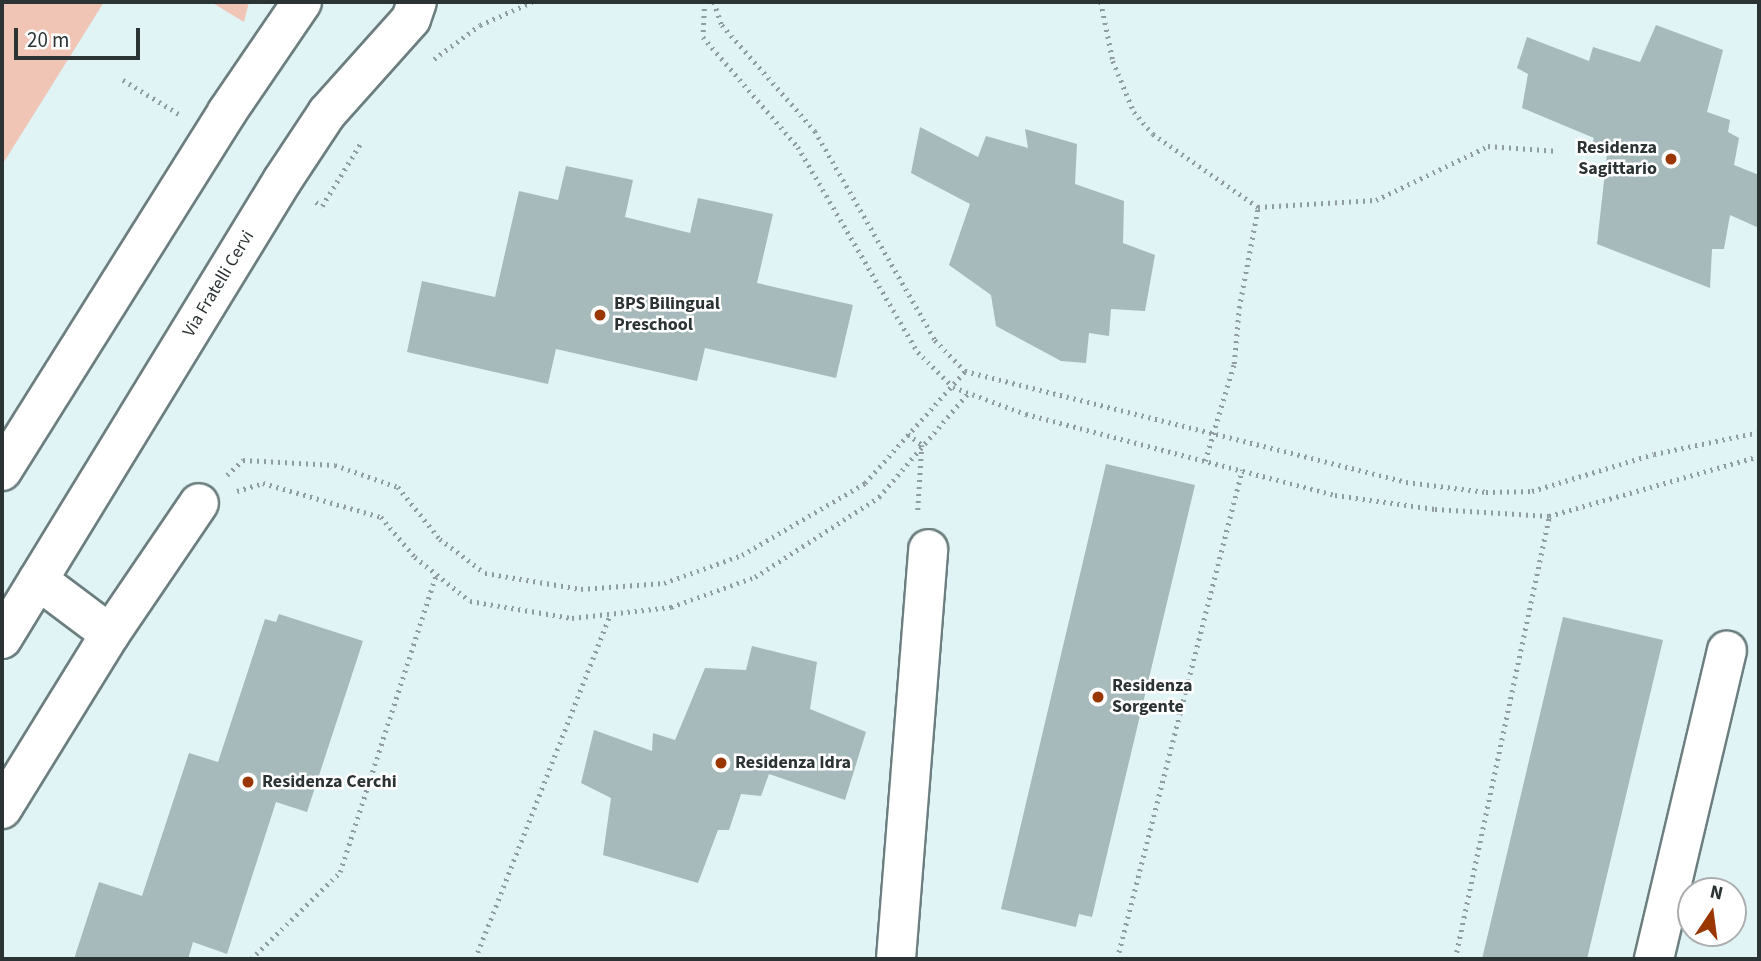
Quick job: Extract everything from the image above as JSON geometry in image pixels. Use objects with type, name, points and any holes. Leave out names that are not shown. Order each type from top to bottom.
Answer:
[{"type":"street","points":[[4,462],[228,112],[303,2]]},
{"type":"street","name":"Via Fratelli Cervi","points":[[2,639],[282,181],[327,113],[411,19],[417,2]]},
{"type":"street","points":[[2,809],[110,634],[200,503]]},
{"type":"street","points":[[896,959],[928,549]]},
{"type":"street","points":[[38,580],[110,634]]},
{"type":"street","points":[[1654,959],[1727,651]]},
{"type":"path","points":[[424,68],[480,24],[533,2]]},
{"type":"path","points":[[705,2],[703,37],[798,147],[918,352],[953,387],[1026,414],[1335,495],[1435,509],[1549,516],[1759,456]]},
{"type":"path","points":[[714,2],[722,25],[815,131],[935,340],[964,370],[1406,482],[1486,492],[1532,491],[1654,454],[1759,432]]},
{"type":"path","points":[[1101,2],[1113,61],[1134,112],[1153,134],[1258,207],[1376,200],[1488,146],[1558,151]]},
{"type":"path","points":[[282,181],[322,206],[363,138]]},
{"type":"path","points":[[1205,460],[1210,432],[1234,364],[1239,307],[1258,207]]},
{"type":"path","points":[[200,503],[243,460],[335,465],[398,487],[440,539],[485,573],[581,589],[664,583],[742,555],[865,483],[953,387],[964,370]]},
{"type":"path","points":[[200,503],[263,483],[330,499],[382,517],[415,558],[470,601],[572,618],[671,607],[755,577],[879,497],[968,393]]},
{"type":"path","points":[[908,434],[922,446]]},
{"type":"path","points":[[922,446],[918,513],[928,549]]},
{"type":"path","points":[[1117,959],[1242,470]]},
{"type":"path","points":[[1455,959],[1549,516]]},
{"type":"path","points":[[251,959],[340,872],[436,575]]},
{"type":"path","points":[[475,959],[610,614]]},
{"type":"shaded area","points":[[2,2],[104,2],[2,165]]},
{"type":"shaded area","points":[[211,2],[249,2],[244,22]]},
{"type":"building","name":"Residenza Sagittario","points":[[1656,25],[1723,50],[1707,112],[1730,120],[1728,132],[1739,138],[1734,165],[1759,175],[1759,228],[1730,215],[1724,249],[1712,249],[1710,288],[1597,244],[1607,154],[1590,149],[1594,138],[1522,108],[1528,74],[1517,68],[1527,37],[1589,61],[1593,47],[1640,62]]},
{"type":"building","points":[[920,127],[978,157],[986,136],[1028,148],[1025,129],[1077,144],[1075,184],[1124,201],[1123,243],[1155,255],[1145,311],[1111,309],[1109,336],[1089,333],[1086,363],[1061,361],[996,326],[991,295],[949,265],[970,204],[911,173]]},
{"type":"building","points":[[566,166],[633,180],[625,217],[690,233],[698,198],[773,214],[757,283],[853,305],[836,378],[705,348],[697,381],[556,349],[548,384],[407,352],[422,281],[495,297],[519,191],[558,200]]},
{"type":"building","name":"Residenza Sorgente","points":[[1106,464],[1195,485],[1092,917],[1079,914],[1076,927],[1001,909]]},
{"type":"building","name":"Residenza Cerchi","points":[[279,614],[363,641],[307,812],[276,802],[227,954],[193,942],[188,959],[74,959],[99,882],[142,896],[189,753],[218,762],[265,619],[276,622]]},
{"type":"building","points":[[1563,617],[1663,640],[1587,959],[1482,959]]},
{"type":"building","name":"Residenza Idra","points":[[752,646],[817,662],[810,709],[866,732],[845,800],[769,774],[761,796],[741,794],[729,830],[718,830],[698,883],[603,855],[611,798],[581,783],[594,730],[652,751],[653,733],[675,740],[705,668],[746,670]]},
{"type":"place","name":"Residenza Sagittario","points":[[1671,159]]},
{"type":"place","name":"BPS Bilingual Preschool","points":[[600,315]]},
{"type":"place","name":"Residenza Sorgente","points":[[1098,697]]},
{"type":"place","name":"Residenza Idra","points":[[721,763]]},
{"type":"place","name":"Residenza Cerchi","points":[[248,782]]}]
